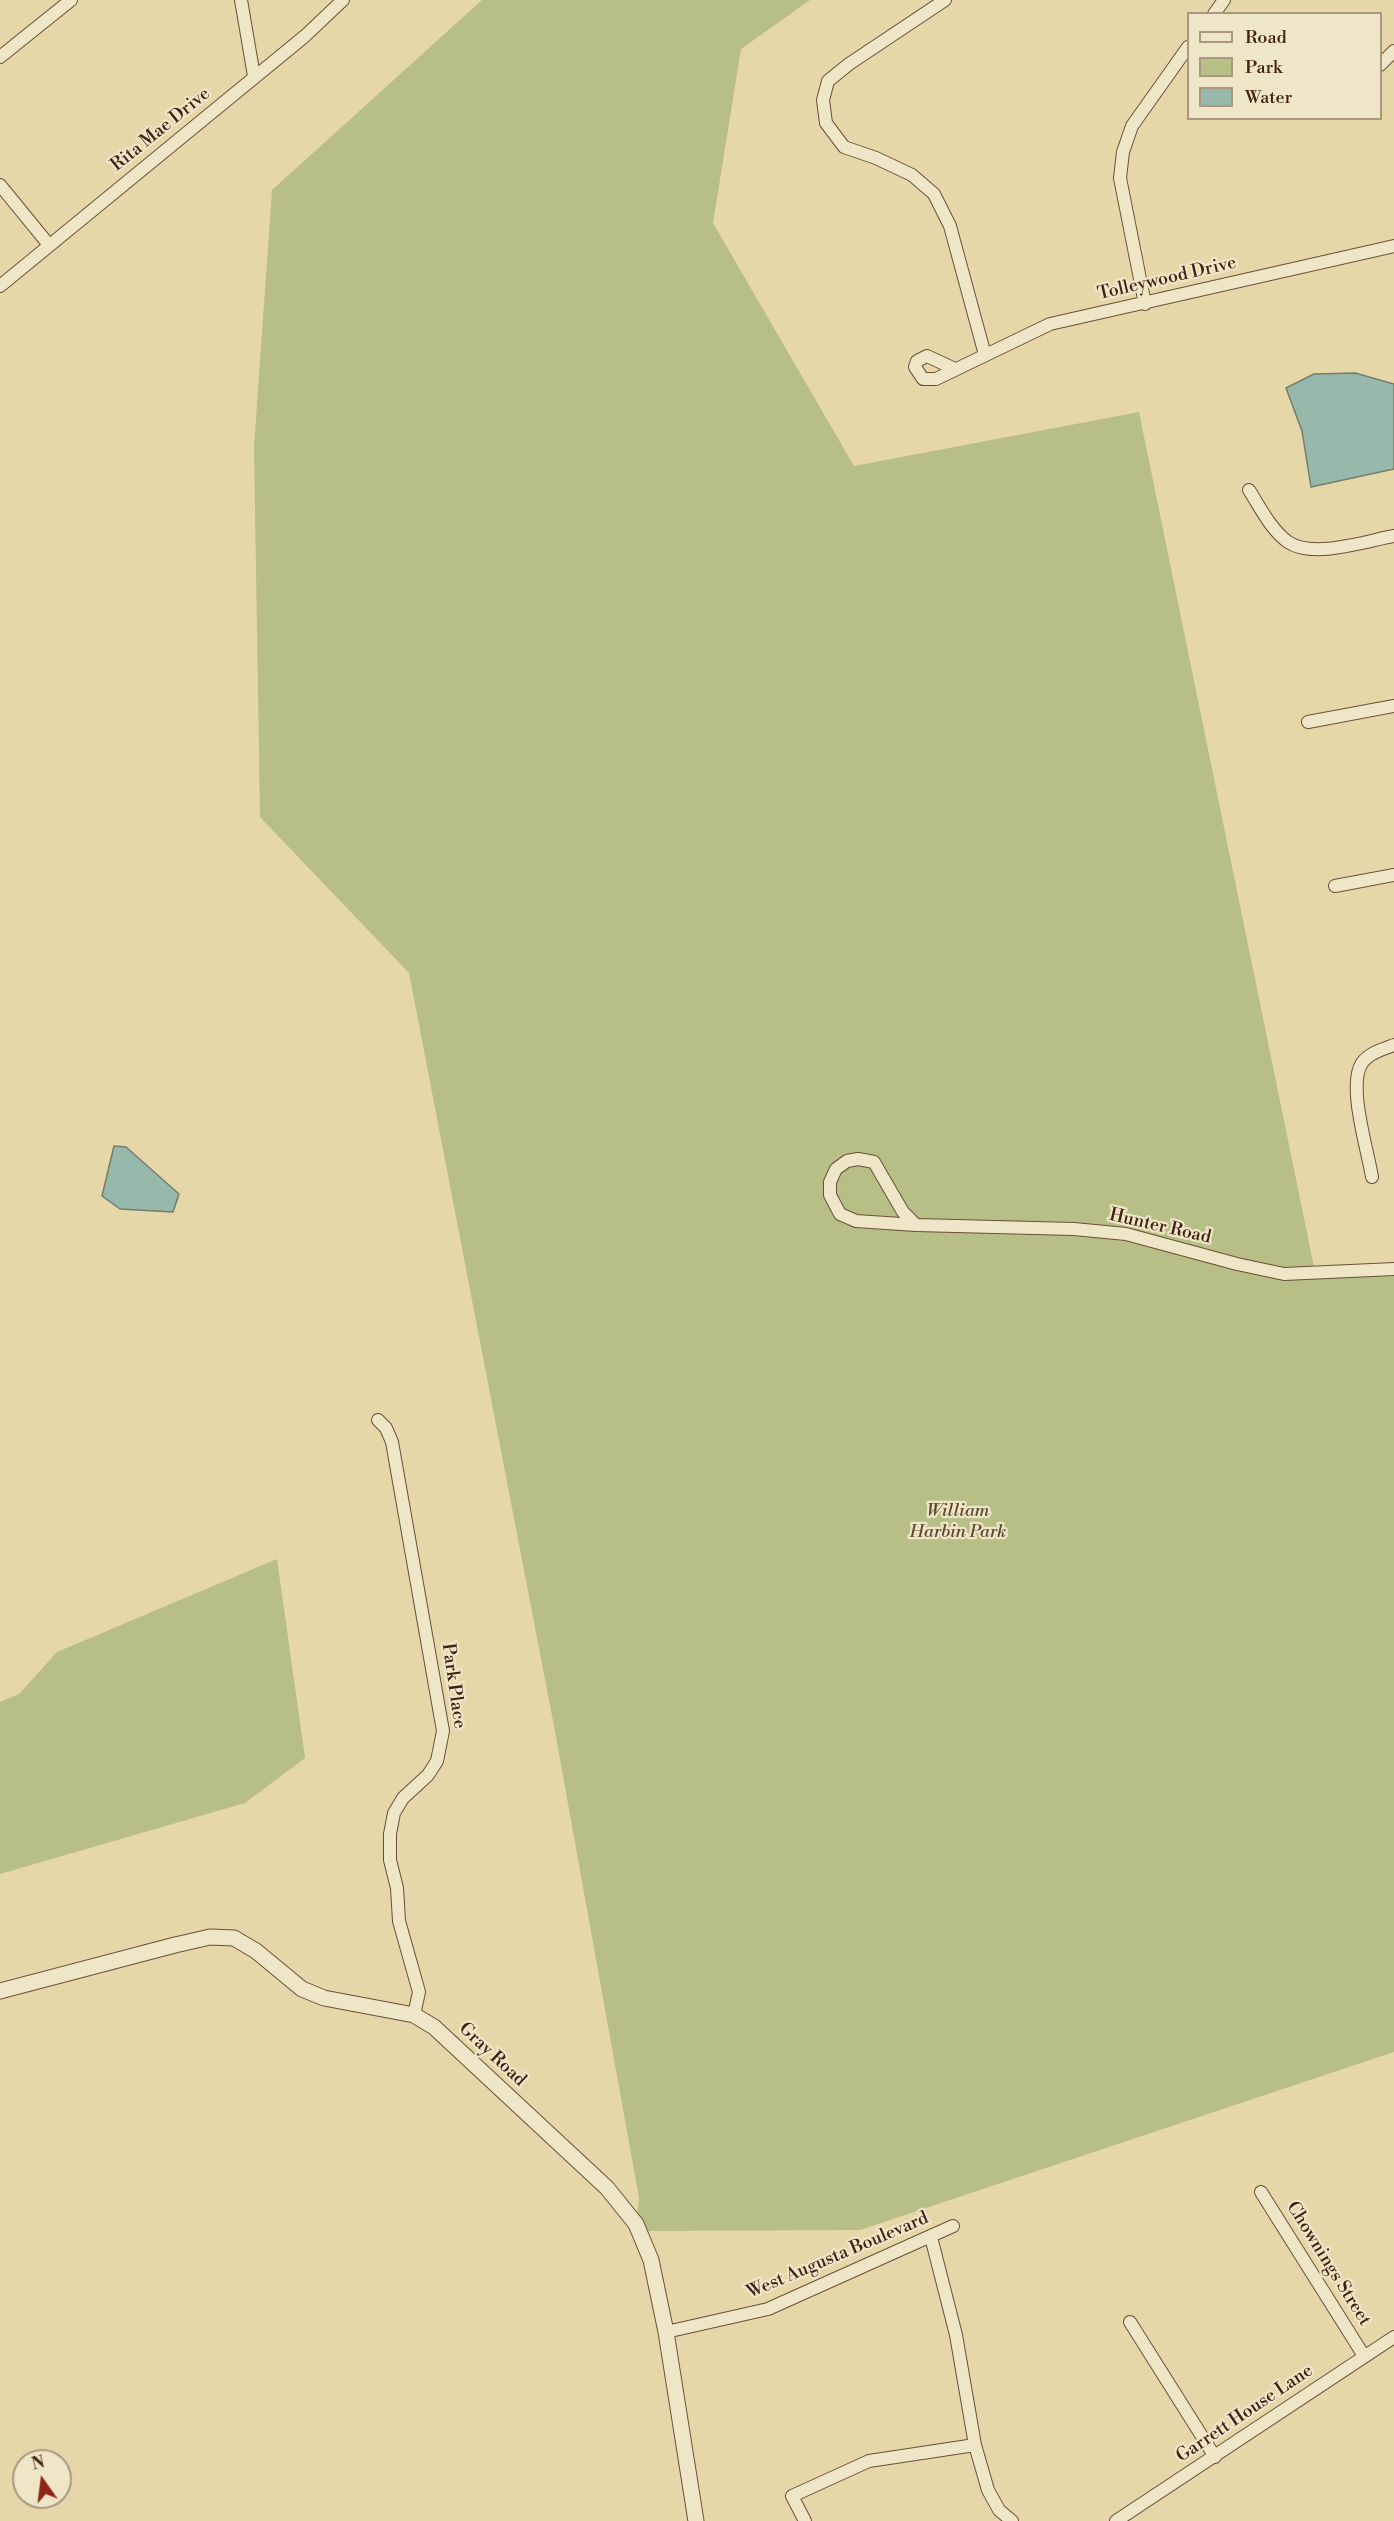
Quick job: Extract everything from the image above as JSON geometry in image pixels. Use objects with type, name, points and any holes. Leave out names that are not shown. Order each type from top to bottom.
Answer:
[{"type":"street","points":[[0,57],[71,0]]},
{"type":"street","points":[[241,0],[254,76]]},
{"type":"street","name":"Rita Mae Drive","points":[[0,286],[305,36],[342,0]]},
{"type":"street","points":[[945,0],[849,63],[828,81],[823,100],[826,123],[844,147],[912,175],[934,194],[950,226],[985,354]]},
{"type":"street","points":[[1145,304],[1120,178],[1124,152],[1132,126],[1187,48]]},
{"type":"street","points":[[1382,63],[1394,51]]},
{"type":"street","points":[[0,185],[49,244]]},
{"type":"street","name":"Tolleywood Drive","points":[[955,369],[1050,324],[1394,246]]},
{"type":"street","points":[[1249,490],[1275,530],[1288,542],[1303,549],[1327,549],[1394,536]]},
{"type":"street","points":[[1308,722],[1394,706]]},
{"type":"street","points":[[1335,886],[1394,875]]},
{"type":"street","points":[[1372,1177],[1356,1080],[1362,1063],[1377,1052],[1394,1045]]},
{"type":"street","name":"Hunter Road","points":[[916,1225],[903,1212],[874,1162],[858,1159],[847,1161],[836,1169],[830,1182],[830,1195],[840,1214],[856,1221],[916,1225],[1074,1229],[1126,1234],[1237,1264],[1284,1274],[1394,1269]]},
{"type":"street","name":"Park Place","points":[[378,1420],[386,1428],[392,1443],[443,1731],[437,1761],[428,1775],[403,1798],[394,1813],[390,1834],[390,1860],[397,1888],[399,1920],[419,1992],[414,2016]]},
{"type":"street","name":"Gray Road","points":[[0,1990],[210,1937],[234,1938],[256,1951],[302,1989],[324,1998],[414,2016],[434,2027],[607,2188],[636,2224],[651,2260],[666,2332],[696,2521]]},
{"type":"street","name":"Chownings Street","points":[[1261,2192],[1364,2356]]},
{"type":"street","name":"West Augusta Boulevard","points":[[666,2332],[768,2309],[952,2226]]},
{"type":"street","points":[[931,2237],[956,2335],[975,2445],[988,2490],[999,2510],[1012,2521]]},
{"type":"street","points":[[1130,2322],[1215,2457]]},
{"type":"street","name":"Garrett House Lane","points":[[1116,2521],[1394,2337]]},
{"type":"street","points":[[805,2521],[792,2496],[869,2461],[975,2445]]},
{"type":"green space","name":"William Harbin Park","points":[[482,0],[810,0],[741,49],[713,223],[854,466],[1139,412],[1315,1272],[1394,1270],[1394,2052],[860,2230],[640,2231],[636,2224],[639,2198],[554,1726],[409,973],[260,817],[254,447],[272,190]]},
{"type":"green space","points":[[277,1559],[305,1758],[245,1803],[0,1874],[0,1702],[19,1694],[57,1652]]},
{"type":"water","points":[[1355,373],[1394,384],[1394,469],[1311,487],[1302,431],[1286,388],[1314,374]]},
{"type":"water","points":[[114,1146],[126,1147],[179,1194],[173,1212],[120,1209],[102,1196]]}]
